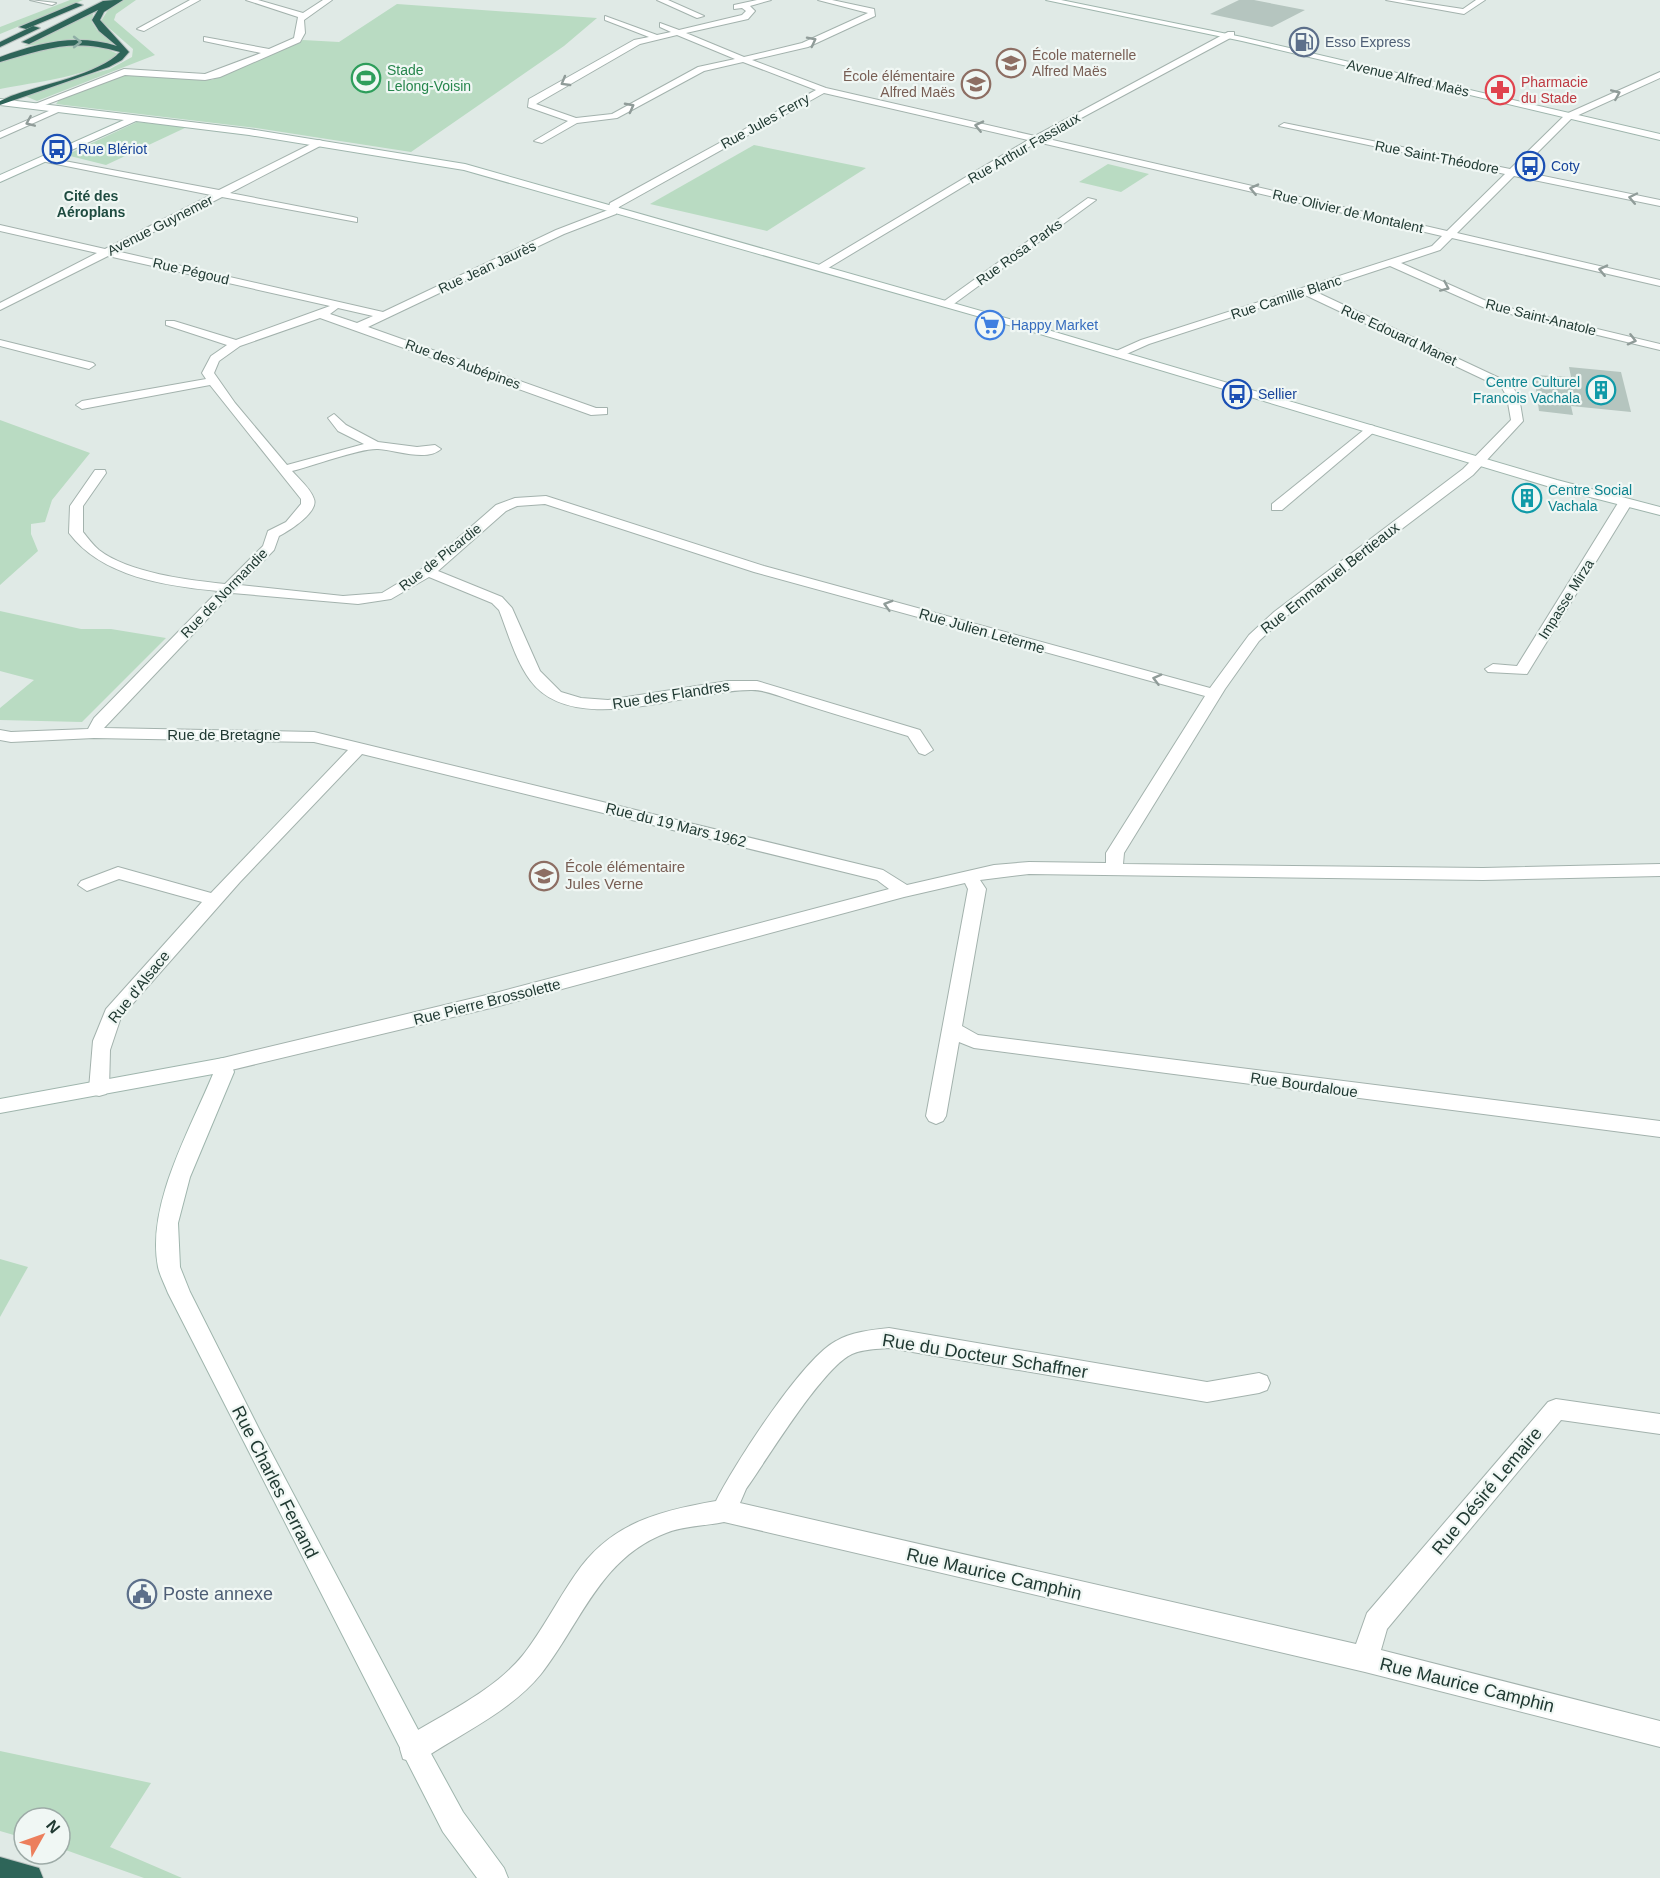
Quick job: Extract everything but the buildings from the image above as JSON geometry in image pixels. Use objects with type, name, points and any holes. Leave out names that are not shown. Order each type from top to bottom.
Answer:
[{"type":"highway","points":[[0,55],[112,0]]},
{"type":"highway","points":[[1,102],[24,91],[111,65],[122,58],[124,50],[121,44],[102,30],[96,20],[101,11],[119,0]]},
{"type":"highway","points":[[0,36],[93,1]]},
{"type":"highway","points":[[0,45],[93,1]]},
{"type":"highway","points":[[0,60],[37,46],[67,42],[103,44],[124,50]]},
{"type":"highway","points":[[0,92],[55,81]]},
{"type":"highway","points":[[0,1871],[29,1878]]},
{"type":"street","points":[[34,0],[52,3]]},
{"type":"street","points":[[141,29],[196,0]]},
{"type":"street","points":[[250,0],[293,12],[307,13]]},
{"type":"street","points":[[34,106],[117,74],[132,72],[211,76],[299,38],[301,33],[299,23],[307,13],[328,0]]},
{"type":"street","points":[[661,0],[700,16]]},
{"type":"street","points":[[733,8],[764,0]]},
{"type":"street","points":[[744,6],[751,11],[745,16],[654,36],[617,52],[532,101],[531,105],[574,121],[614,116],[701,69],[745,61],[805,45],[872,14],[871,11],[822,0]]},
{"type":"street","name":"Avenue Alfred Maës","points":[[1050,0],[1230,35]]},
{"type":"street","name":"Avenue Alfred Maës","points":[[1067,0],[1230,35],[1660,135]]},
{"type":"street","points":[[1390,0],[1464,12],[1480,0]]},
{"type":"street","points":[[638,31],[711,13]]},
{"type":"street","points":[[608,18],[654,36]]},
{"type":"street","points":[[663,25],[745,61],[822,90]]},
{"type":"street","name":"Rue Arthur Fassiaux","points":[[820,268],[1036,140],[1230,35]]},
{"type":"street","points":[[207,39],[270,52]]},
{"type":"street","name":"Rue Camille Blanc","points":[[1118,354],[1125,349],[1436,248],[1510,172],[1571,114],[1660,75]]},
{"type":"street","name":"Rue Jules Ferry","points":[[614,208],[614,205],[822,90],[1036,140]]},
{"type":"street","points":[[1,102],[135,118],[440,161],[614,208],[947,304],[1479,462],[1660,511]]},
{"type":"street","points":[[0,135],[61,109]]},
{"type":"street","points":[[0,179],[135,118]]},
{"type":"street","points":[[539,141],[574,124],[574,121]]},
{"type":"street","name":"Rue Saint-Théodore","points":[[1284,126],[1660,203]]},
{"type":"street","name":"Rue Olivier de Montalent","points":[[1036,140],[1660,284]]},
{"type":"street","name":"Avenue Guynemer","points":[[0,307],[319,143]]},
{"type":"street","points":[[46,159],[353,220]]},
{"type":"street","name":"Rue Rosa Parks","points":[[947,304],[1091,200]]},
{"type":"street","name":"Rue Jean Jaurès","points":[[359,327],[560,232],[598,220],[612,212],[614,208]]},
{"type":"street","name":"Rue Pégoud","points":[[0,228],[383,315]]},
{"type":"street","name":"Rue Saint-Anatole","points":[[1392,263],[1489,306],[1660,347]]},
{"type":"street","name":"Rue Edouard Manet","points":[[1305,291],[1506,386],[1513,397],[1517,421],[1479,462]]},
{"type":"street","points":[[82,405],[213,381],[208,373],[210,364],[236,344],[323,315],[340,306]]},
{"type":"street","name":"Rue des Aubépines","points":[[323,315],[595,412],[603,411]]},
{"type":"street","points":[[170,323],[236,344]]},
{"type":"street","points":[[0,343],[89,365]]},
{"type":"street","name":"Rue de Normandie","points":[[94,733],[100,721],[269,547],[273,534],[291,525],[308,505],[308,500],[286,469],[231,406],[213,381]]},
{"type":"street","points":[[334,418],[342,428],[375,444],[417,451],[435,449]]},
{"type":"street","points":[[1277,507],[1370,429]]},
{"type":"street","points":[[286,469],[375,444]]},
{"type":"street","name":"Rue Emmanuel Bertieaux","points":[[1114,869],[1115,853],[1214,694],[1266,625],[1479,462]]},
{"type":"street","points":[[62,513],[74,493],[100,473]]},
{"type":"street","name":"Rue de Picardie","points":[[67,543],[82,558],[109,569],[228,589],[372,599],[402,590],[501,508],[515,502],[534,499],[546,500],[751,567]]},
{"type":"street","name":"Impasse Mirza","points":[[1493,669],[1522,671],[1625,503]]},
{"type":"street","name":"Rue Julien Leterme","points":[[751,567],[1214,694]]},
{"type":"street","name":"Rue des Flandres","points":[[427,571],[482,592],[505,608],[537,678],[548,690],[565,698],[591,705],[616,705],[727,684],[755,685],[914,733],[925,750]]},
{"type":"street","name":"Rue de Bretagne","points":[[4,740],[94,733],[282,734],[314,737],[444,769]]},
{"type":"street","name":"Rue d'Alsace","points":[[99,1089],[98,1060],[102,1035],[114,1014],[282,823],[296,812],[359,748]]},
{"type":"street","name":"Rue du 19 Mars 1962","points":[[444,769],[883,876],[904,891]]},
{"type":"street","name":"Rue Pierre Brossolette","points":[[0,1106],[224,1065],[500,999],[904,891],[969,876],[1029,868],[1483,873],[1660,870]]},
{"type":"street","points":[[87,885],[118,873],[213,899]]},
{"type":"street","points":[[936,1116],[977,889],[969,876]]},
{"type":"street","name":"Rue Bourdaloue","points":[[952,1029],[974,1041],[1660,1129]]},
{"type":"street","name":"Rue Charles Ferrand","points":[[224,1065],[224,1072],[180,1178],[167,1223],[169,1267],[179,1293],[256,1447],[413,1749],[453,1822],[480,1863],[494,1878]]},
{"type":"street","name":"Rue du Docteur Schaffner","points":[[724,1511],[738,1481],[822,1363],[844,1347],[867,1340],[890,1338],[1207,1392],[1259,1383]]},
{"type":"street","name":"Rue Désiré Lemaire","points":[[1365,1659],[1376,1622],[1556,1409],[1660,1424]]},
{"type":"street","name":"Rue Maurice Camphin","points":[[413,1749],[509,1688],[532,1664],[586,1580],[620,1544],[663,1522],[724,1511],[1365,1659],[1660,1734]]},
{"type":"green space","points":[[70,0],[83,0],[0,34],[0,27]]},
{"type":"green space","points":[[124,0],[136,0],[116,14],[114,20],[155,55],[37,101],[25,96],[36,89],[110,69],[132,57],[133,49],[101,21],[108,10]]},
{"type":"green space","name":"Stade Lelong-Voisin","points":[[397,4],[597,18],[564,46],[411,152],[256,128],[56,104],[59,100],[108,79],[128,75],[212,80],[303,40],[339,42]]},
{"type":"green space","points":[[93,14],[92,22],[97,30],[113,43],[51,43],[24,46]]},
{"type":"green space","points":[[81,44],[105,48],[118,54],[107,62],[79,73],[0,89],[0,62],[32,50]]},
{"type":"green space","points":[[137,122],[187,127],[106,165],[66,155]]},
{"type":"green space","points":[[754,145],[866,168],[767,231],[650,204]]},
{"type":"green space","points":[[1108,164],[1149,174],[1121,192],[1079,182]]},
{"type":"green space","points":[[0,420],[90,453],[52,500],[45,522],[31,524],[31,534],[38,551],[0,585]]},
{"type":"green space","points":[[0,611],[81,629],[111,629],[166,638],[82,722],[0,720],[0,708],[34,680],[0,671]]},
{"type":"green space","points":[[0,1259],[28,1267],[0,1317]]},
{"type":"green space","points":[[0,1751],[151,1783],[110,1847],[182,1878],[144,1878],[72,1852],[72,1806],[12,1806],[12,1834],[0,1831]]},
{"type":"place","name":"Esso Express","points":[[1304,42]]},
{"type":"place","name":"École maternelle Alfred Maës","points":[[1011,63]]},
{"type":"place","name":"Stade Lelong-Voisin","points":[[366,78]]},
{"type":"place","name":"École élémentaire Alfred Maës","points":[[976,84]]},
{"type":"place","name":"Pharmacie du Stade","points":[[1500,90]]},
{"type":"place","name":"Rue Blériot","points":[[57,149]]},
{"type":"place","name":"Coty","points":[[1530,166]]},
{"type":"place","name":"Happy Market","points":[[990,325]]},
{"type":"place","name":"Centre Culturel Francois Vachala","points":[[1601,390]]},
{"type":"place","name":"Sellier","points":[[1237,394]]},
{"type":"place","name":"Centre Social Vachala","points":[[1527,498]]},
{"type":"place","name":"École élémentaire Jules Verne","points":[[544,876]]},
{"type":"place","name":"Poste annexe","points":[[142,1594]]},
{"type":"district","name":"Cité des Aéroplans","points":[[91,204]]}]
